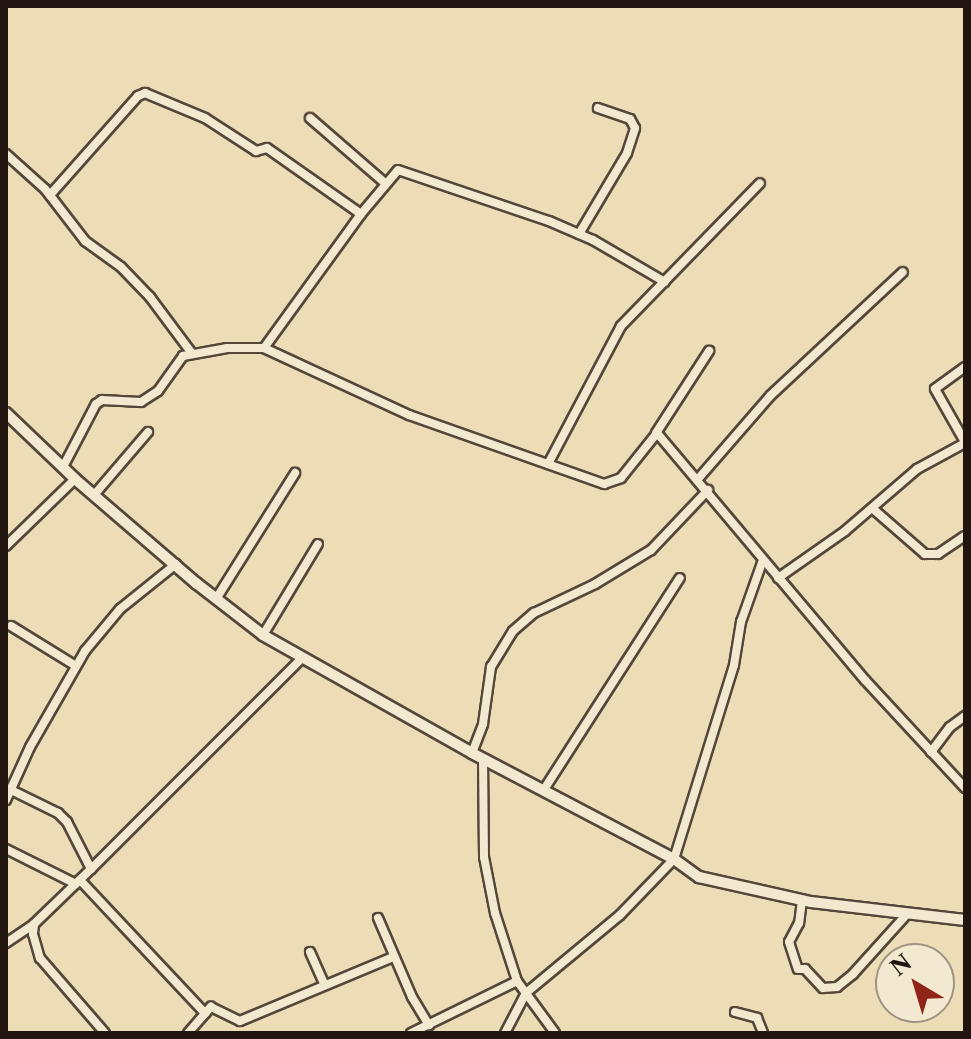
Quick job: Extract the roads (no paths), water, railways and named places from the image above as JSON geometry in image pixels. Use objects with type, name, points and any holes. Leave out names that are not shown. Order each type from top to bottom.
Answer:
[{"type":"street","points":[[50,195],[138,96],[145,93],[205,118],[256,151],[267,148],[361,214]]},
{"type":"street","points":[[579,234],[627,153],[635,128],[630,119],[598,108]]},
{"type":"street","points":[[310,118],[385,183]]},
{"type":"street","points":[[6,154],[50,195],[85,241],[121,267],[150,297],[191,352]]},
{"type":"street","points":[[264,348],[393,172],[408,171],[579,234],[665,282]]},
{"type":"street","points":[[548,464],[618,331],[760,183]]},
{"type":"street","points":[[698,479],[771,395],[903,272]]},
{"type":"street","points":[[63,467],[96,404],[102,400],[141,402],[148,399],[161,387],[178,360],[191,352],[264,348],[395,410],[612,484],[621,478],[656,433],[709,351]]},
{"type":"street","points":[[778,578],[872,508],[917,469],[965,442],[935,389],[942,380],[965,367]]},
{"type":"street","points":[[6,413],[75,479],[263,635],[472,753],[674,859],[713,883],[802,900],[965,920]]},
{"type":"street","points":[[94,495],[148,432]]},
{"type":"street","points":[[656,433],[708,490],[778,578],[965,788]]},
{"type":"street","points":[[216,599],[295,473]]},
{"type":"street","points":[[6,546],[75,479]]},
{"type":"street","points":[[472,753],[483,724],[491,667],[513,631],[545,606],[595,584],[651,550],[708,490]]},
{"type":"street","points":[[872,508],[925,554],[938,554],[965,536]]},
{"type":"street","points":[[263,635],[318,544]]},
{"type":"street","points":[[505,1033],[526,993],[620,915],[674,859],[734,665],[741,622],[763,560]]},
{"type":"street","points":[[6,800],[8,789],[76,666],[120,609],[176,564]]},
{"type":"street","points":[[543,791],[680,578]]},
{"type":"street","points":[[11,626],[76,666]]},
{"type":"street","points":[[6,943],[34,924],[78,882],[302,658]]},
{"type":"street","points":[[931,752],[950,727],[965,716]]},
{"type":"street","points":[[483,759],[484,857],[495,913],[517,981],[555,1033]]},
{"type":"street","points":[[8,789],[58,813],[67,822],[91,869]]},
{"type":"street","points":[[6,849],[78,882],[205,1013]]},
{"type":"street","points":[[802,900],[799,923],[789,942],[798,969],[805,969],[820,987],[828,989],[837,987],[853,974],[907,914]]},
{"type":"street","points":[[378,918],[393,957],[429,1025]]},
{"type":"street","points":[[34,924],[33,934],[40,958],[105,1033]]},
{"type":"street","points":[[310,952],[325,985]]},
{"type":"street","points":[[188,1033],[211,1007],[240,1021],[393,957]]},
{"type":"street","points":[[411,1033],[517,981]]},
{"type":"street","points":[[735,1012],[757,1018],[763,1033]]}]
